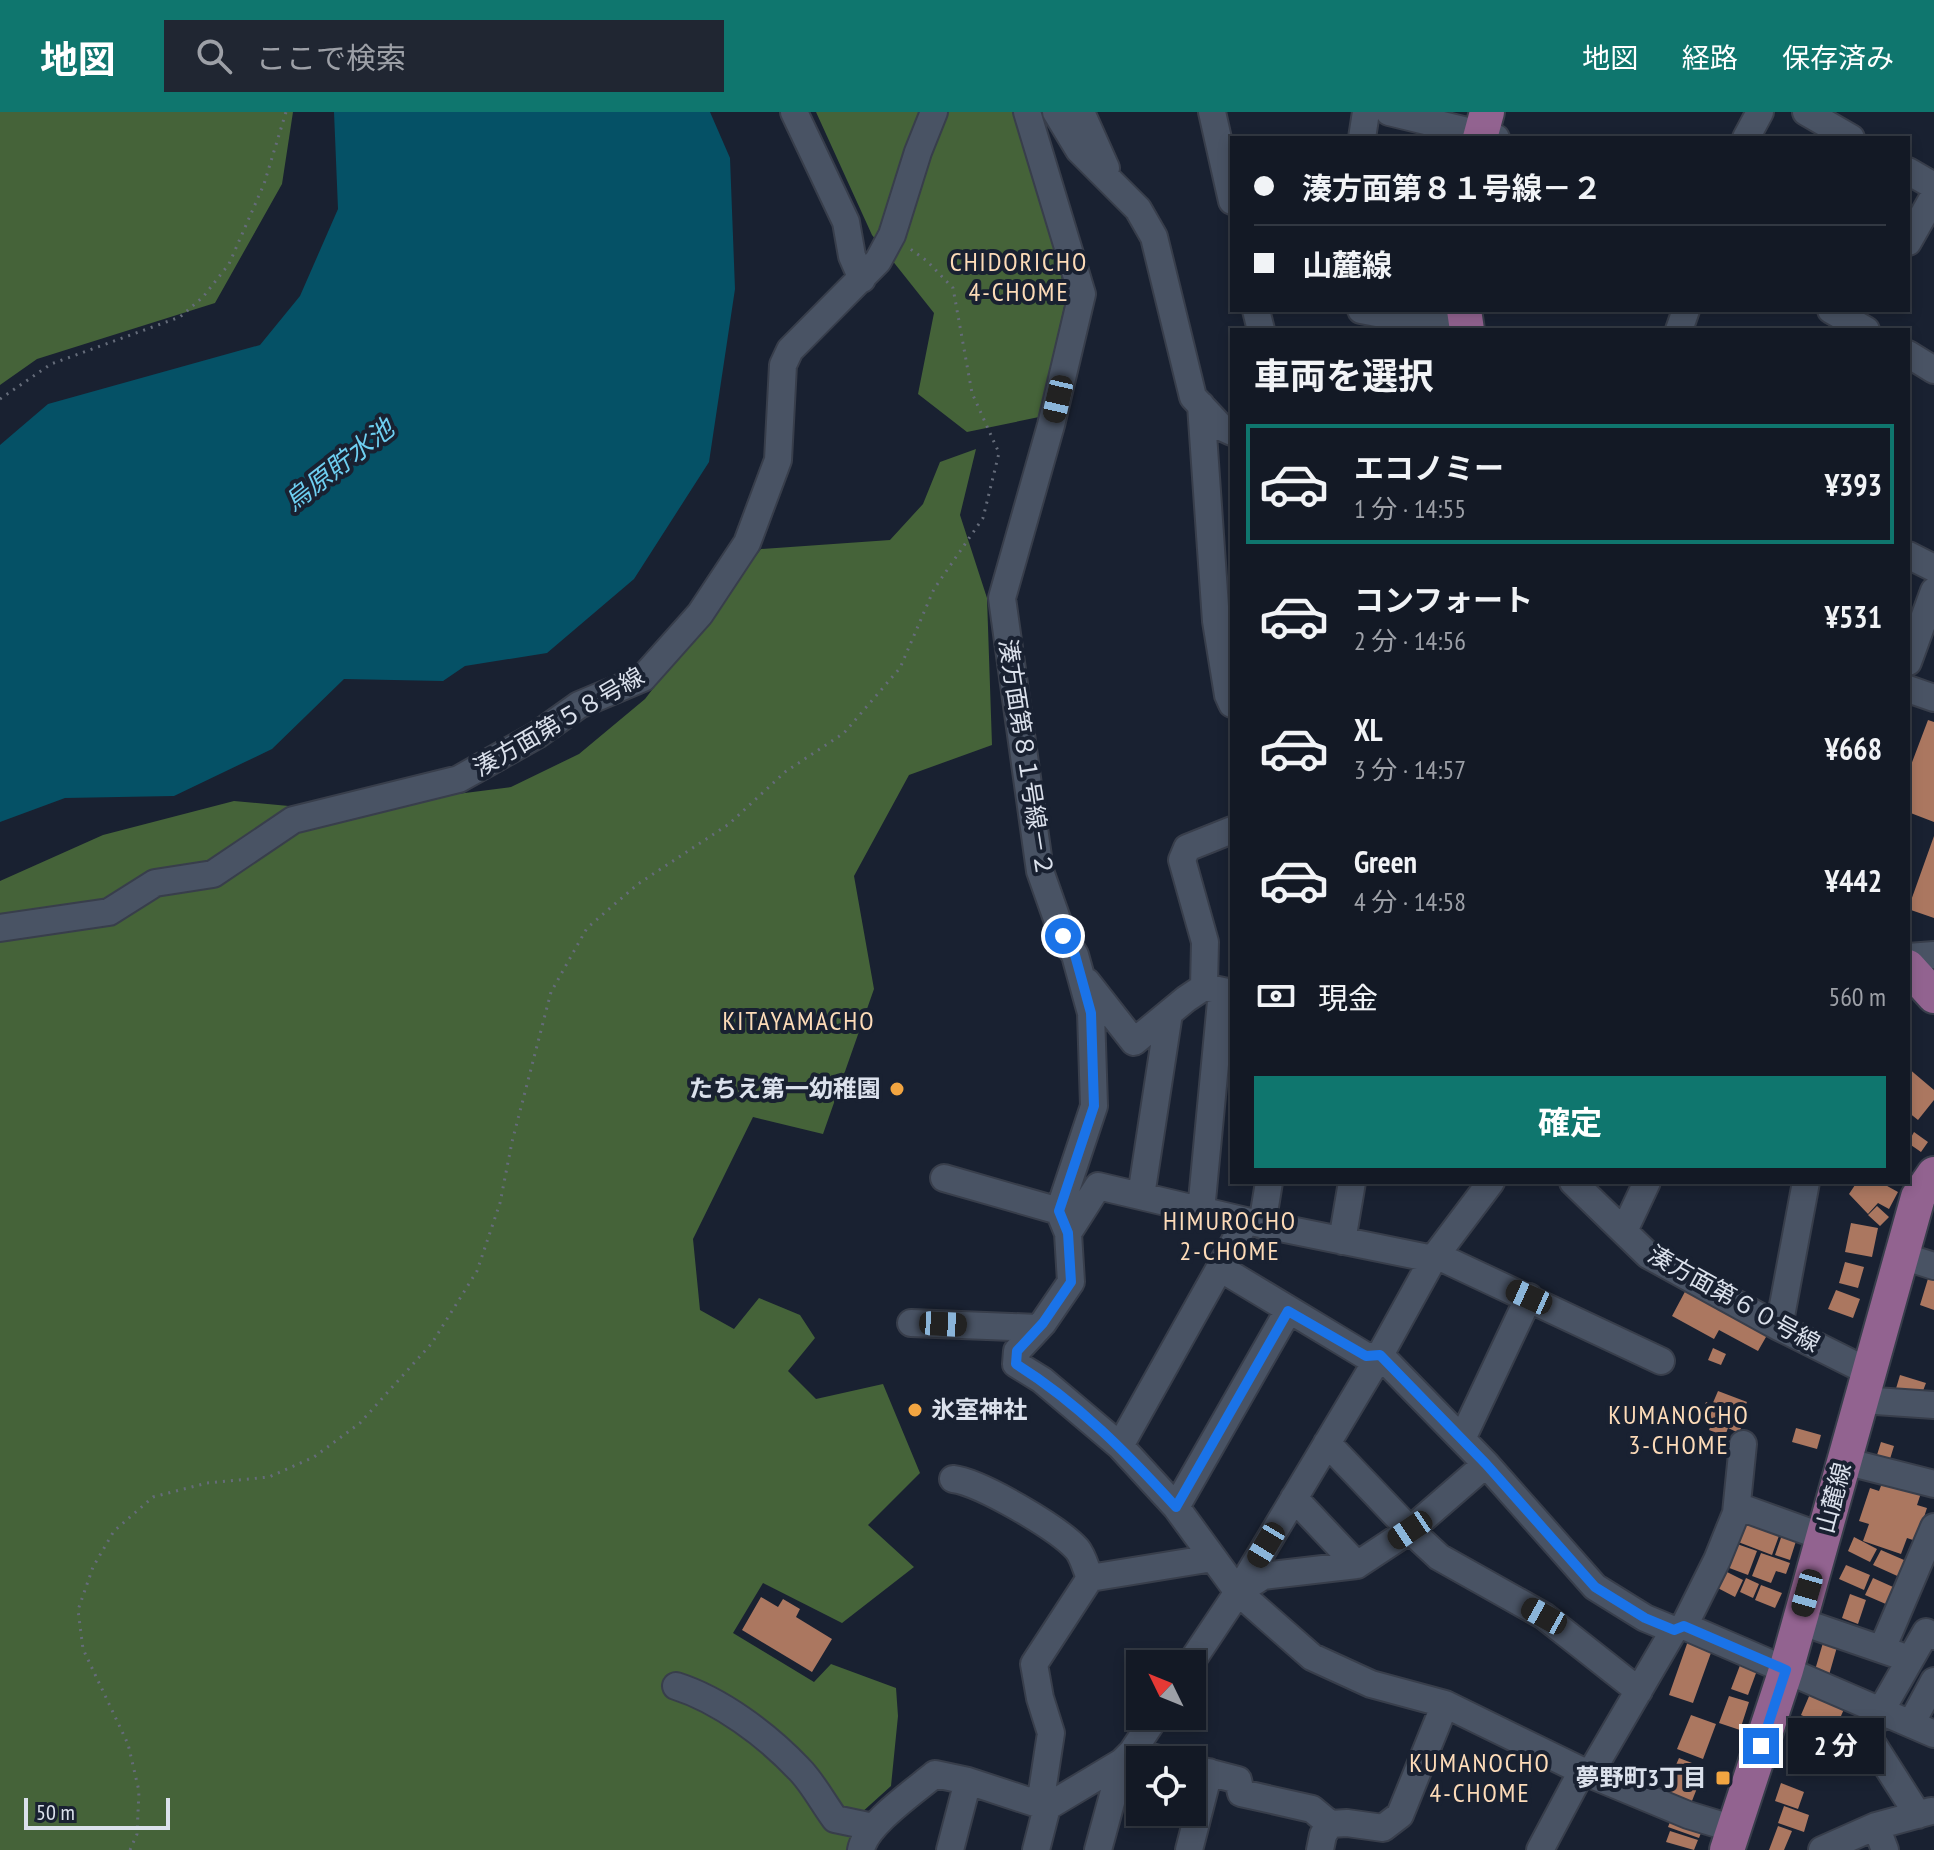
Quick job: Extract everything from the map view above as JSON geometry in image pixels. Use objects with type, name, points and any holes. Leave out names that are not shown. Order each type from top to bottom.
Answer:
[{"type":"main road","points":[[1910,969],[1934,996]]},
{"type":"main road","name":"山麓線","points":[[1730,1839],[1786,1670],[1918,1197],[1934,1174]]},
{"type":"main road","name":"山麓線","points":[[1905,1246],[1934,1210]]},
{"type":"street","points":[[794,112],[846,222],[852,256],[862,279]]},
{"type":"street","name":"湊方面第５８号線","points":[[0,928],[109,912],[155,883],[213,874],[293,820],[459,779],[537,735],[579,705],[643,678],[700,614],[747,543],[778,460],[783,365],[790,350],[878,261],[892,235],[934,112]]},
{"type":"street","name":"湊方面第８１号線－２","points":[[1027,112],[1082,294],[1051,425],[1002,598],[1040,871],[1063,936],[1075,955],[1091,1013],[1094,1106],[1064,1222],[1071,1282],[1017,1351],[1016,1364],[1042,1380],[1120,1446]]},
{"type":"street","points":[[1056,112],[1079,150],[1138,209],[1154,237],[1193,397],[1221,427],[1230,431]]},
{"type":"street","points":[[1081,112],[1114,186]]},
{"type":"street","points":[[1212,112],[1230,192]]},
{"type":"street","points":[[1362,136],[1366,112]]},
{"type":"street","points":[[1389,112],[1486,130]]},
{"type":"street","points":[[1747,136],[1760,112]]},
{"type":"street","points":[[1806,112],[1847,136]]},
{"type":"street","points":[[1910,172],[1934,186]]},
{"type":"street","points":[[1910,238],[1934,196]]},
{"type":"street","points":[[1372,312],[1456,328]]},
{"type":"street","points":[[1836,312],[1864,324]]},
{"type":"street","points":[[1910,355],[1934,370]]},
{"type":"street","points":[[1201,405],[1216,621],[1230,700]]},
{"type":"street","points":[[1910,556],[1934,568]]},
{"type":"street","points":[[1910,657],[1934,591]]},
{"type":"street","points":[[1910,690],[1934,698]]},
{"type":"street","points":[[1201,1211],[1222,1091],[1219,990],[1182,860],[1187,848],[1230,831]]},
{"type":"street","points":[[1910,957],[1934,955]]},
{"type":"street","points":[[1080,973],[1134,1042],[1169,1013],[1219,990]]},
{"type":"street","points":[[1141,1196],[1169,1013]]},
{"type":"street","points":[[944,1178],[1064,1222],[1098,1186],[1254,1223],[1444,1259],[1661,1361]]},
{"type":"street","points":[[1268,1184],[1254,1223],[1220,1268],[1120,1446],[1176,1507],[1238,1592],[1312,1657],[1371,1684],[1445,1704],[1586,1772],[1688,1815],[1730,1839]]},
{"type":"street","points":[[1342,1241],[1352,1184]]},
{"type":"street","points":[[1199,1650],[1238,1592],[1380,1355],[1433,1259],[1489,1184]]},
{"type":"street","name":"湊方面第６０号線","points":[[1575,1184],[1648,1255],[1779,1327],[1865,1386]]},
{"type":"street","points":[[1624,1231],[1646,1184]]},
{"type":"street","points":[[1779,1327],[1806,1184]]},
{"type":"street","points":[[1905,1246],[1934,1266]]},
{"type":"street","points":[[1220,1268],[1366,1356],[1380,1355],[1486,1464],[1595,1587],[1645,1618],[1786,1670],[1922,1729],[1934,1681]]},
{"type":"street","points":[[1462,1439],[1529,1297]]},
{"type":"street","points":[[1176,1507],[1288,1311]]},
{"type":"street","points":[[911,1323],[1038,1328]]},
{"type":"street","points":[[1865,1386],[1934,1405]]},
{"type":"street","points":[[1327,1443],[1439,1557],[1544,1616],[1639,1691]]},
{"type":"street","points":[[1540,1850],[1586,1772],[1679,1628],[1717,1560],[1737,1506],[1743,1444]]},
{"type":"street","points":[[1844,1461],[1934,1484]]},
{"type":"street","points":[[1238,1592],[1263,1576],[1357,1565],[1410,1530],[1486,1464]]},
{"type":"street","points":[[953,1479],[968,1480],[1031,1515],[1077,1550],[1090,1578]]},
{"type":"street","points":[[1294,1498],[1357,1565]]},
{"type":"street","points":[[1737,1506],[1823,1537]]},
{"type":"street","points":[[1882,1649],[1933,1533]]},
{"type":"street","points":[[1036,1850],[1051,1733],[1034,1664],[1090,1578],[1213,1558]]},
{"type":"street","points":[[1799,1621],[1909,1659]]},
{"type":"street","points":[[1822,1850],[1881,1838],[1926,1813],[1867,1735],[1926,1632],[1934,1636]]},
{"type":"street","points":[[676,1686],[698,1693],[741,1720],[800,1770],[835,1819],[865,1839],[935,1774],[968,1781],[1044,1806],[1126,1758]]},
{"type":"street","points":[[1206,1771],[1238,1780],[1241,1793],[1312,1809],[1330,1824],[1383,1828],[1400,1815],[1445,1704]]},
{"type":"street","points":[[1098,1850],[1126,1760]]},
{"type":"street","points":[[950,1850],[968,1781]]},
{"type":"street","points":[[1320,1850],[1323,1835],[1330,1824]]},
{"type":"street","points":[[1189,1850],[1193,1826]]},
{"type":"path","points":[[0,399],[51,364],[180,317],[203,297],[229,264],[264,184],[286,112]]},
{"type":"path","points":[[130,1850],[137,1834],[139,1791],[128,1744],[83,1649],[78,1610],[93,1567],[114,1531],[153,1497],[207,1483],[269,1477],[314,1457],[360,1423],[432,1343],[477,1271],[500,1203],[512,1142],[551,992],[587,928],[638,884],[729,824],[785,772],[844,733],[900,668],[934,589],[983,518],[999,453],[972,393],[953,288],[927,261],[892,235]]},
{"type":"green space","points":[[0,112],[293,112],[282,184],[215,303],[37,359],[0,385]]},
{"type":"green space","points":[[816,112],[1016,112],[1049,221],[1066,298],[1039,417],[967,432],[918,394],[934,313],[872,235]]},
{"type":"green space","points":[[976,449],[960,515],[987,598],[992,745],[909,775],[854,876],[874,989],[823,1134],[753,1117],[693,1239],[700,1310],[734,1329],[759,1298],[800,1315],[815,1338],[788,1371],[816,1399],[883,1384],[920,1473],[868,1525],[914,1567],[842,1623],[763,1583],[733,1633],[814,1682],[831,1664],[896,1688],[898,1716],[891,1786],[850,1823],[855,1850],[0,1850],[0,881],[103,835],[234,801],[332,810],[511,787],[579,754],[645,699],[761,549],[890,540],[923,504],[940,462]]},
{"type":"water","name":"烏原貯水池","points":[[334,112],[710,112],[730,158],[735,289],[709,462],[634,579],[547,653],[465,666],[443,681],[344,679],[272,749],[174,796],[65,798],[0,822],[0,445],[48,404],[260,345],[300,296],[338,209]]},
{"type":"building","points":[[1928,720],[1934,722],[1934,822],[1910,813],[1910,768]]},
{"type":"building","points":[[1934,836],[1934,918],[1910,910]]},
{"type":"building","points":[[1910,1070],[1934,1090],[1934,1100],[1918,1120],[1910,1114]]},
{"type":"building","points":[[1914,1132],[1928,1142],[1921,1152],[1910,1144]]},
{"type":"building","points":[[1856,1184],[1884,1184],[1898,1192],[1889,1209],[1878,1203],[1868,1214],[1849,1194]]},
{"type":"building","points":[[1877,1206],[1889,1217],[1880,1226],[1868,1215]]},
{"type":"building","points":[[1851,1223],[1878,1228],[1872,1257],[1845,1252]]},
{"type":"building","points":[[1845,1262],[1864,1267],[1858,1288],[1839,1283]]},
{"type":"building","points":[[1930,1272],[1934,1273],[1934,1310],[1920,1305]]},
{"type":"building","points":[[1688,1286],[1770,1330],[1758,1351],[1719,1330],[1714,1339],[1672,1316]]},
{"type":"building","points":[[1836,1290],[1860,1299],[1853,1318],[1828,1309]]},
{"type":"building","points":[[1713,1348],[1726,1354],[1721,1365],[1708,1360]]},
{"type":"building","points":[[1900,1375],[1926,1383],[1921,1396],[1895,1392]]},
{"type":"building","points":[[1718,1391],[1747,1402],[1739,1433],[1728,1428],[1725,1436],[1709,1430],[1712,1422],[1700,1417],[1706,1402],[1712,1405]]},
{"type":"building","points":[[1796,1428],[1821,1435],[1817,1449],[1792,1442]]},
{"type":"building","points":[[1881,1442],[1894,1446],[1890,1459],[1877,1455]]},
{"type":"building","points":[[1884,1478],[1922,1490],[1917,1505],[1927,1508],[1916,1541],[1907,1538],[1901,1554],[1863,1541],[1869,1524],[1859,1521],[1870,1488],[1879,1491]]},
{"type":"building","points":[[1741,1519],[1780,1533],[1772,1555],[1733,1540]]},
{"type":"building","points":[[1783,1532],[1797,1538],[1790,1560],[1775,1555]]},
{"type":"building","points":[[1854,1537],[1877,1549],[1870,1562],[1848,1551]]},
{"type":"building","points":[[1737,1544],[1757,1551],[1748,1575],[1724,1566]]},
{"type":"building","points":[[1881,1550],[1911,1563],[1904,1579],[1873,1565]]},
{"type":"building","points":[[1761,1553],[1790,1563],[1786,1574],[1776,1571],[1771,1583],[1752,1576]]},
{"type":"building","points":[[1846,1565],[1870,1575],[1864,1590],[1839,1579]]},
{"type":"building","points":[[1721,1569],[1743,1580],[1735,1597],[1712,1585]]},
{"type":"building","points":[[1746,1578],[1759,1584],[1753,1598],[1740,1592]]},
{"type":"building","points":[[1873,1578],[1902,1591],[1895,1608],[1865,1595]]},
{"type":"building","points":[[1761,1585],[1782,1593],[1775,1608],[1755,1600]]},
{"type":"building","points":[[1850,1594],[1866,1600],[1858,1624],[1842,1618]]},
{"type":"building","points":[[761,1597],[778,1607],[783,1599],[800,1609],[796,1617],[832,1639],[812,1672],[742,1630]]},
{"type":"building","points":[[1825,1636],[1839,1640],[1829,1675],[1815,1670]]},
{"type":"building","points":[[1688,1641],[1712,1650],[1693,1703],[1669,1695]]},
{"type":"building","points":[[1742,1660],[1759,1665],[1748,1695],[1731,1689]]},
{"type":"building","points":[[1813,1687],[1847,1702],[1835,1730],[1801,1715]]},
{"type":"building","points":[[1729,1696],[1749,1702],[1740,1730],[1719,1723]]},
{"type":"building","points":[[1691,1715],[1716,1724],[1703,1759],[1677,1749]]},
{"type":"building","points":[[1802,1720],[1812,1724],[1796,1763],[1786,1759]]},
{"type":"building","points":[[1814,1726],[1832,1732],[1820,1765],[1803,1759]]},
{"type":"building","points":[[1679,1758],[1705,1768],[1690,1806],[1663,1795]]},
{"type":"building","points":[[1781,1783],[1804,1792],[1798,1809],[1775,1801]]},
{"type":"building","points":[[1784,1806],[1809,1815],[1804,1832],[1778,1823]]},
{"type":"building","points":[[1673,1814],[1704,1825],[1699,1838],[1668,1827]]},
{"type":"building","points":[[1778,1826],[1792,1831],[1784,1850],[1769,1850]]},
{"type":"building","points":[[1670,1831],[1698,1840],[1694,1850],[1666,1842]]},
{"type":"place","name":"たちえ第一幼稚園","points":[[897,1089]]},
{"type":"place","name":"氷室神社","points":[[915,1410]]},
{"type":"place","name":"夢野町3丁目","points":[[1723,1778]]},
{"type":"district","name":"CHIDORICHO 4-CHOME","points":[[1019,277]]},
{"type":"district","name":"KITAYAMACHO","points":[[799,1021]]},
{"type":"district","name":"HIMUROCHO 2-CHOME","points":[[1230,1236]]},
{"type":"district","name":"KUMANOCHO 3-CHOME","points":[[1679,1430]]},
{"type":"district","name":"KUMANOCHO 4-CHOME","points":[[1480,1778]]},
{"type":"route","points":[[1063,936],[1075,955],[1091,1013],[1094,1106],[1059,1211],[1068,1233],[1071,1282],[1043,1323],[1017,1351],[1016,1364],[1042,1380],[1120,1446],[1176,1507],[1288,1311],[1366,1356],[1380,1355],[1486,1464],[1595,1587],[1645,1618],[1674,1630],[1684,1626],[1786,1670],[1761,1746]]}]
